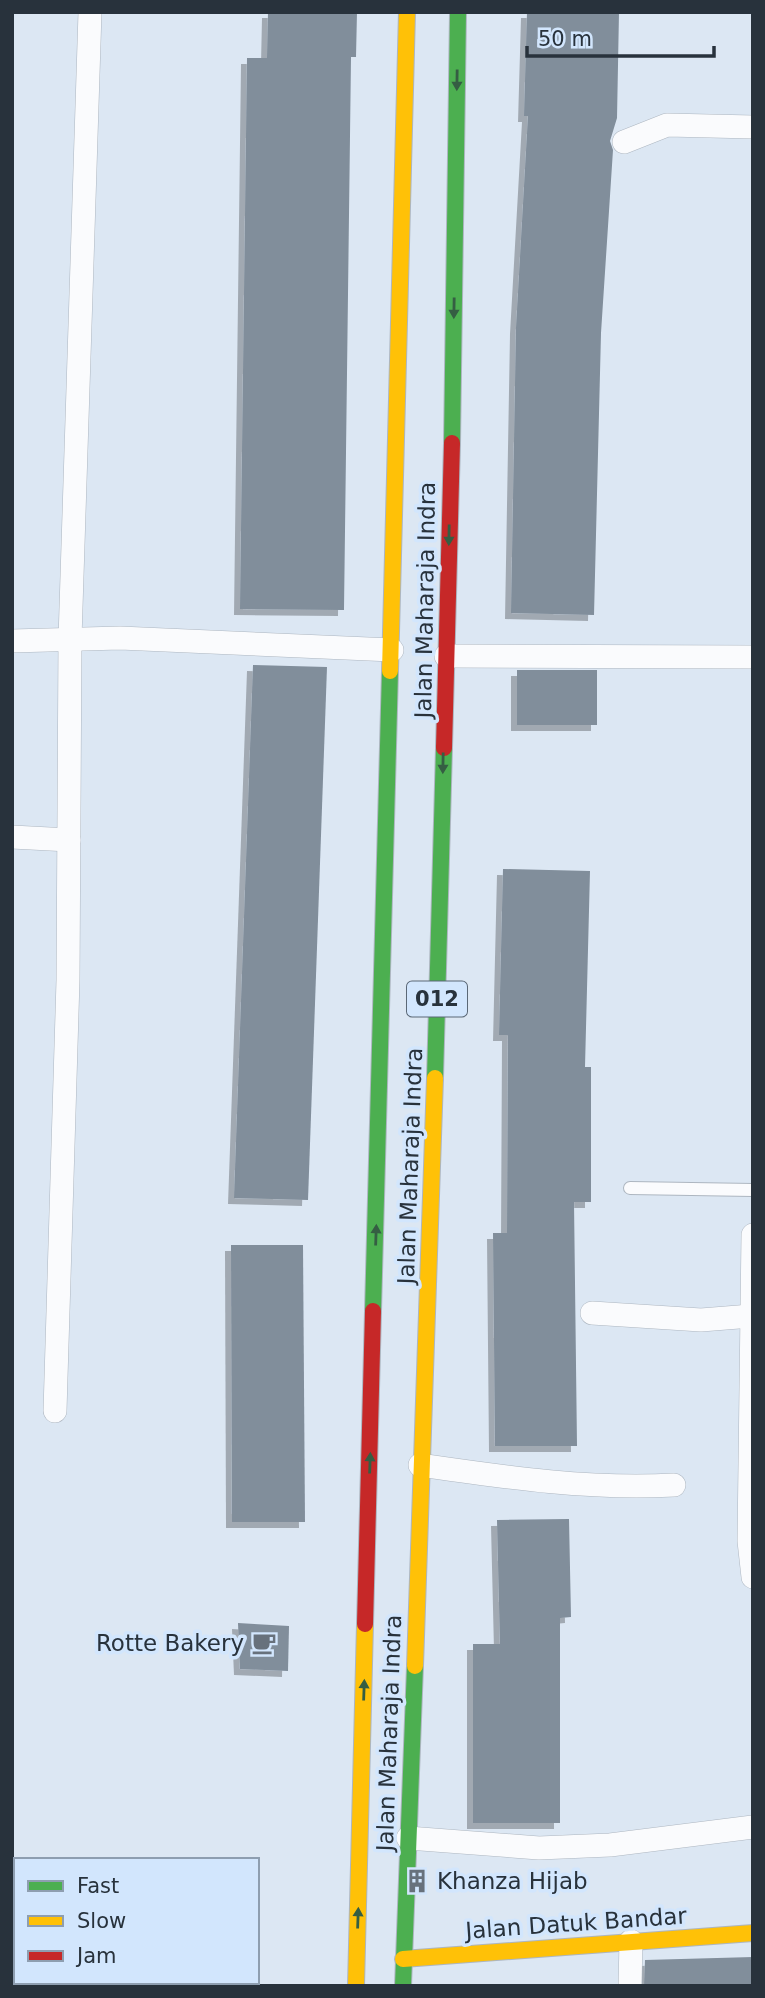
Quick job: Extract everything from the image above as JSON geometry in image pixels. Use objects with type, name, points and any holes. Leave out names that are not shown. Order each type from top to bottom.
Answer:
[{"type":"main road","name":"Jalan Maharaja Indra","points":[[356,1986],[379,1364],[407,12]]},
{"type":"main road","name":"Jalan Maharaja Indra","points":[[403,1986],[420,1465],[420,1366],[446,656],[458,12]]},
{"type":"main road","name":"Jalan Datuk Bandar","points":[[404,1959],[753,1933]]},
{"type":"street","points":[[55,1410],[68,979],[70,639],[90,12]]},
{"type":"street","points":[[624,142],[667,125],[753,127]]},
{"type":"street","points":[[12,641],[70,639],[392,650]]},
{"type":"street","points":[[446,656],[753,657]]},
{"type":"street","points":[[12,837],[69,840]]},
{"type":"street","points":[[753,1235],[753,1577]]},
{"type":"street","points":[[592,1313],[701,1320],[751,1310]]},
{"type":"street","points":[[420,1465],[492,1476],[642,1487],[674,1485]]},
{"type":"street","points":[[408,1838],[563,1847],[610,1845],[753,1827]]},
{"type":"street","points":[[629,1986],[631,1941]]},
{"type":"lane","points":[[630,1188],[753,1190]]},
{"type":"building","points":[[268,12],[357,12],[356,57],[351,57],[344,610],[240,609],[247,58],[267,58]]},
{"type":"building","points":[[527,12],[619,12],[617,118],[610,141],[613,150],[601,333],[594,615],[511,613],[516,328],[528,116],[524,116]]},
{"type":"building","points":[[253,665],[327,667],[308,1200],[234,1198]]},
{"type":"building","points":[[517,670],[597,670],[597,725],[517,725]]},
{"type":"building","points":[[503,869],[590,871],[585,1067],[591,1067],[591,1202],[574,1202],[577,1446],[495,1446],[493,1233],[507,1233],[508,1035],[499,1035]]},
{"type":"building","points":[[231,1245],[303,1245],[305,1522],[232,1522]]},
{"type":"building","points":[[569,1519],[571,1617],[560,1618],[560,1823],[473,1823],[473,1644],[500,1644],[497,1520]]},
{"type":"building","name":"Rotte Bakery","points":[[238,1623],[289,1626],[288,1671],[240,1669]]},
{"type":"building","points":[[753,1957],[753,1986],[644,1986],[645,1960]]},
{"type":"traffic: fast","points":[[452,443],[458,12]]},
{"type":"traffic: fast","points":[[373,1311],[390,671]]},
{"type":"traffic: fast","points":[[435,1078],[444,748]]},
{"type":"traffic: fast","points":[[403,1986],[415,1666]]},
{"type":"traffic: slow","points":[[390,671],[407,12]]},
{"type":"traffic: slow","points":[[415,1666],[435,1078]]},
{"type":"traffic: slow","points":[[356,1986],[365,1624]]},
{"type":"traffic: slow","points":[[403,1959],[753,1933]]},
{"type":"traffic: jam","points":[[444,748],[452,443]]},
{"type":"traffic: jam","points":[[365,1624],[373,1311]]},
{"type":"place","name":"Rotte Bakery","points":[[264,1643]]},
{"type":"place","name":"Khanza Hijab","points":[[417,1881]]}]
